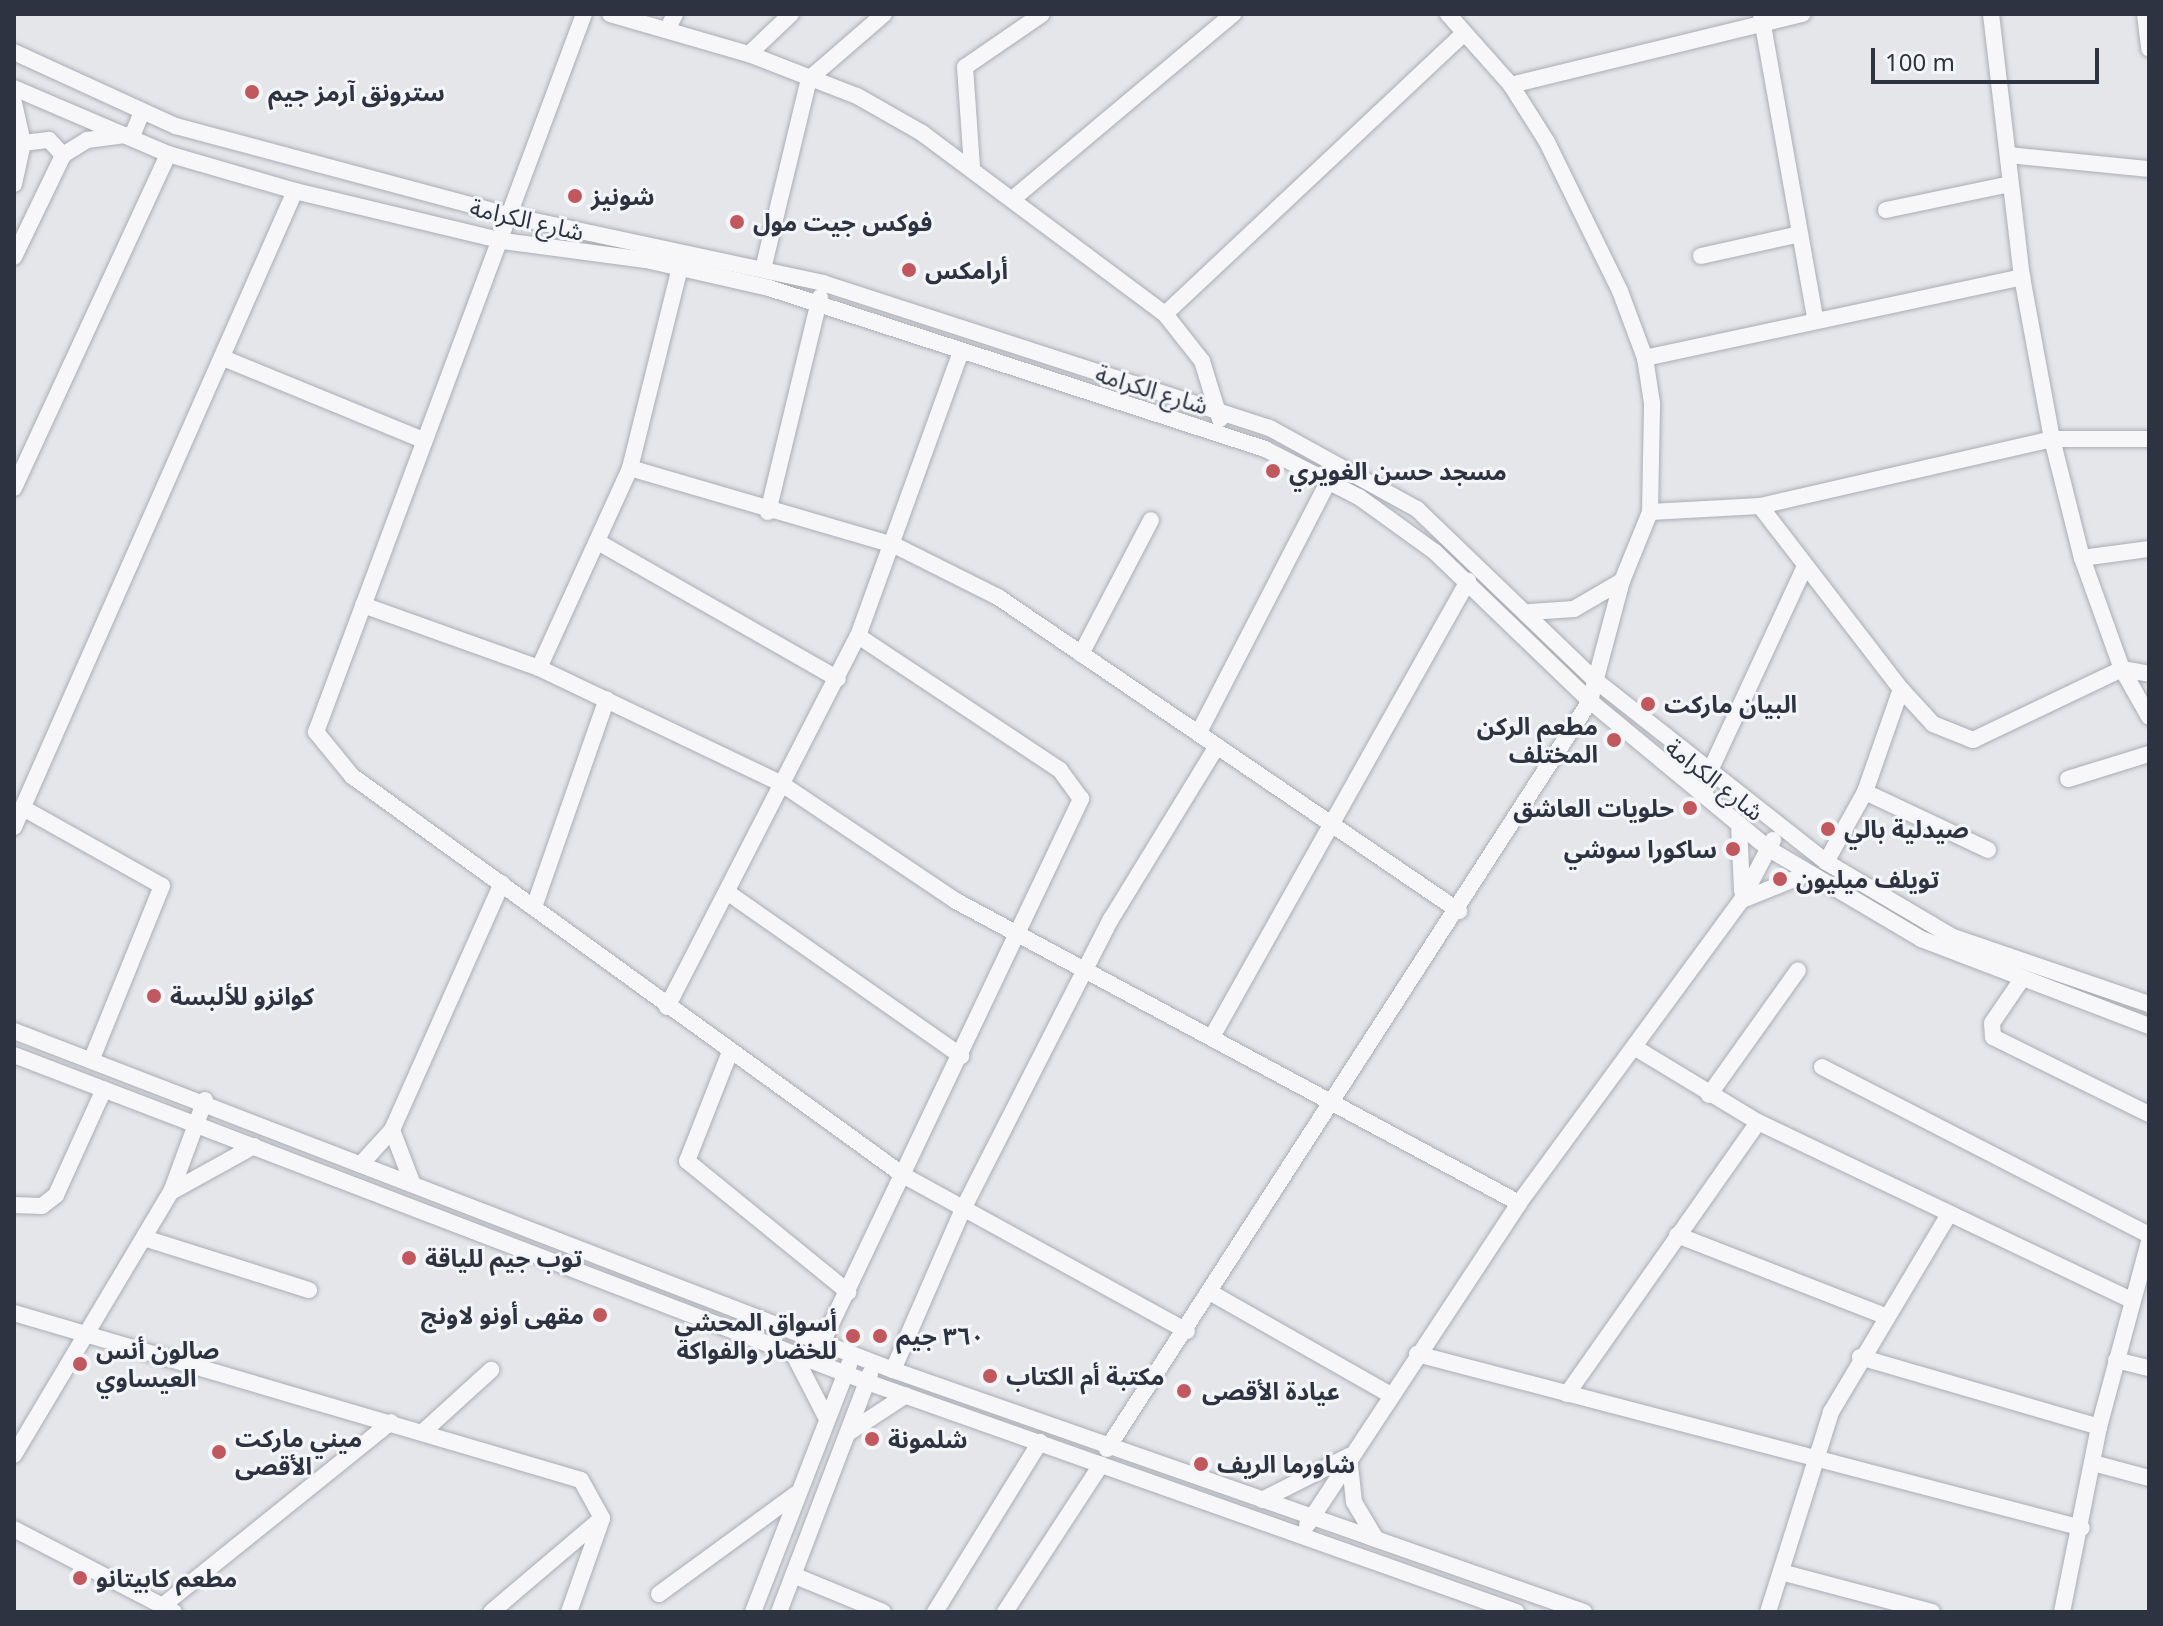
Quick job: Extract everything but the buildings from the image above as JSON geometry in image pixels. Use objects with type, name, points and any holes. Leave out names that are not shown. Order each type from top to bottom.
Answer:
[{"type":"street","points":[[584,14],[503,241],[317,721],[320,740],[352,776],[903,1175],[1187,1331]]},
{"type":"street","points":[[610,14],[749,54],[857,96],[972,167],[1165,314],[1202,361],[1220,410],[1220,432]]},
{"type":"street","points":[[667,30],[675,14]]},
{"type":"street","points":[[749,54],[791,14]]},
{"type":"street","points":[[763,269],[809,79],[884,14]]},
{"type":"street","points":[[972,167],[965,67],[1042,14]]},
{"type":"street","points":[[1015,197],[1233,14]]},
{"type":"street","points":[[1107,1449],[1213,1294],[1336,1104],[1590,701],[1622,581],[1650,512],[1656,441],[1645,358],[1581,205],[1511,85],[1448,14]]},
{"type":"street","points":[[1511,85],[1761,19],[1802,14]]},
{"type":"street","points":[[1991,14],[2022,277],[2052,439],[2082,558],[2122,669],[2149,717]]},
{"type":"street","points":[[2145,14],[2149,49]]},
{"type":"street","points":[[1761,19],[1815,317]]},
{"type":"street","points":[[1165,314],[1464,33]]},
{"type":"street","name":"شارع الكرامة","points":[[14,52],[142,112],[277,156],[511,216],[823,283],[1220,410],[1340,461],[1452,537],[1595,680],[1778,828],[1826,862],[1953,937],[2149,1004]]},
{"type":"street","name":"شارع الكرامة","points":[[14,88],[168,154],[295,191],[503,241],[680,267],[819,305],[960,354],[1220,432],[1330,480],[1435,552],[1590,701],[1769,849],[1921,939],[2149,1026]]},
{"type":"street","points":[[14,103],[23,143],[14,184]]},
{"type":"street","points":[[14,257],[63,155],[87,140],[138,131],[142,112]]},
{"type":"street","points":[[23,143],[49,140],[63,155]]},
{"type":"street","points":[[14,488],[168,154]]},
{"type":"street","points":[[2008,155],[2149,169]]},
{"type":"street","points":[[1886,210],[2010,184]]},
{"type":"street","points":[[14,827],[295,191]]},
{"type":"street","points":[[1701,256],[1800,234]]},
{"type":"street","points":[[539,668],[630,468],[680,267]]},
{"type":"street","points":[[1645,358],[1815,317],[2022,277]]},
{"type":"street","points":[[768,512],[823,283]]},
{"type":"street","points":[[667,1007],[858,636],[894,545],[960,354]]},
{"type":"street","points":[[223,358],[425,441]]},
{"type":"street","points":[[1650,512],[1760,506],[2052,439],[2149,439]]},
{"type":"street","points":[[1199,732],[1340,461]]},
{"type":"street","points":[[630,468],[768,512],[894,545],[998,597],[1199,732],[1329,827],[1459,911]]},
{"type":"street","points":[[1760,506],[1804,568],[1933,724],[1973,740],[2122,669],[2149,674]]},
{"type":"street","points":[[1081,654],[1151,520]]},
{"type":"street","points":[[1435,552],[1452,537]]},
{"type":"street","points":[[598,542],[838,679]]},
{"type":"street","points":[[2082,558],[2149,549]]},
{"type":"street","points":[[1709,773],[1804,568]]},
{"type":"street","points":[[1213,1035],[1468,581]]},
{"type":"street","points":[[1530,612],[1574,609],[1622,581]]},
{"type":"street","points":[[363,605],[539,668],[782,784],[1019,936],[1213,1035],[1519,1203]]},
{"type":"street","points":[[822,1343],[1079,815],[1078,790],[1035,752],[858,636]]},
{"type":"street","points":[[1826,862],[1865,792],[1901,689]]},
{"type":"street","points":[[534,907],[607,699]]},
{"type":"street","points":[[893,1370],[963,1209],[1086,971],[1156,839],[1217,746]]},
{"type":"street","points":[[2068,779],[2149,754]]},
{"type":"street","points":[[1865,792],[1988,850]]},
{"type":"street","points":[[23,808],[162,886],[92,1058]]},
{"type":"street","points":[[1739,824],[1741,901]]},
{"type":"street","points":[[1300,1536],[1389,1394],[1519,1203],[1741,901],[1778,828]]},
{"type":"street","points":[[1741,901],[1809,873]]},
{"type":"street","points":[[362,1163],[392,1130],[502,883]]},
{"type":"street","points":[[727,892],[961,1056]]},
{"type":"street","points":[[1709,1095],[1798,970]]},
{"type":"street","points":[[2022,979],[1992,1023],[1993,1037],[2149,1114]]},
{"type":"street","points":[[14,1031],[205,1100],[875,1364],[1107,1449],[1584,1612]]},
{"type":"street","points":[[1634,1047],[1758,1122],[1948,1216],[2132,1300]]},
{"type":"street","points":[[730,1052],[687,1161],[848,1292]]},
{"type":"street","points":[[14,1055],[867,1382],[1516,1612]]},
{"type":"street","points":[[1822,1067],[2149,1235]]},
{"type":"street","points":[[14,1205],[42,1206],[56,1195],[104,1089]]},
{"type":"street","points":[[14,1455],[93,1331],[171,1192],[205,1100]]},
{"type":"street","points":[[1567,1394],[1758,1122]]},
{"type":"street","points":[[392,1130],[412,1182]]},
{"type":"street","points":[[171,1192],[254,1146]]},
{"type":"street","points":[[1768,1612],[1812,1458],[1860,1357],[1948,1216]]},
{"type":"street","points":[[1677,1235],[1885,1316]]},
{"type":"street","points":[[144,1238],[309,1290]]},
{"type":"street","points":[[2062,1612],[2082,1528],[2099,1427],[2149,1242]]},
{"type":"street","points":[[1213,1294],[1389,1394]]},
{"type":"street","points":[[14,1313],[93,1331],[581,1480],[602,1518],[569,1612]]},
{"type":"street","points":[[792,1351],[827,1419]]},
{"type":"street","points":[[1417,1354],[2082,1528]]},
{"type":"street","points":[[753,1612],[796,1494],[854,1355]]},
{"type":"street","points":[[1860,1357],[2099,1427]]},
{"type":"street","points":[[2116,1360],[2149,1368]]},
{"type":"street","points":[[779,1612],[875,1364]]},
{"type":"street","points":[[424,1431],[491,1370]]},
{"type":"street","points":[[847,1434],[906,1395]]},
{"type":"street","points":[[132,1612],[160,1607],[391,1422]]},
{"type":"street","points":[[935,1612],[1040,1442]]},
{"type":"street","points":[[1262,1500],[1349,1456]]},
{"type":"street","points":[[1349,1456],[1354,1502],[1376,1539]]},
{"type":"street","points":[[2093,1463],[2149,1478]]},
{"type":"street","points":[[1005,1612],[1101,1465]]},
{"type":"street","points":[[659,1594],[796,1494]]},
{"type":"street","points":[[491,1612],[602,1518]]},
{"type":"street","points":[[14,1529],[160,1607]]},
{"type":"street","points":[[1781,1572],[1932,1612]]},
{"type":"street","points":[[793,1575],[883,1612]]},
{"type":"place","name":"سترونق آرمز جيم","points":[[252,92]]},
{"type":"place","name":"شونيز","points":[[575,196]]},
{"type":"place","name":"فوكس جيت مول","points":[[737,222]]},
{"type":"place","name":"أرامكس","points":[[909,270]]},
{"type":"place","name":"مسجد حسن الغويري","points":[[1273,471]]},
{"type":"place","name":"البيان ماركت","points":[[1648,704]]},
{"type":"place","name":"مطعم الركن المختلف","points":[[1614,740]]},
{"type":"place","name":"حلويات العاشق","points":[[1690,808]]},
{"type":"place","name":"صيدلية بالي","points":[[1828,829]]},
{"type":"place","name":"ساكورا سوشي","points":[[1733,849]]},
{"type":"place","name":"تويلف ميليون","points":[[1780,879]]},
{"type":"place","name":"كوانزو للألبسة","points":[[154,996]]},
{"type":"place","name":"توب جيم للياقة","points":[[409,1258]]},
{"type":"place","name":"مقهى أونو لاونج","points":[[600,1315]]},
{"type":"place","name":"أسواق المحشي للخضار والفواكه","points":[[853,1336]]},
{"type":"place","name":"٣٦٠ جيم","points":[[880,1336]]},
{"type":"place","name":"صالون أنس العيساوي","points":[[80,1364]]},
{"type":"place","name":"مكتبة أم الكتاب","points":[[990,1376]]},
{"type":"place","name":"عيادة الأقصى","points":[[1184,1391]]},
{"type":"place","name":"شلمونة","points":[[872,1439]]},
{"type":"place","name":"ميني ماركت الأقصى","points":[[219,1452]]},
{"type":"place","name":"شاورما الريف","points":[[1201,1464]]},
{"type":"place","name":"مطعم كابيتانو","points":[[80,1578]]}]
